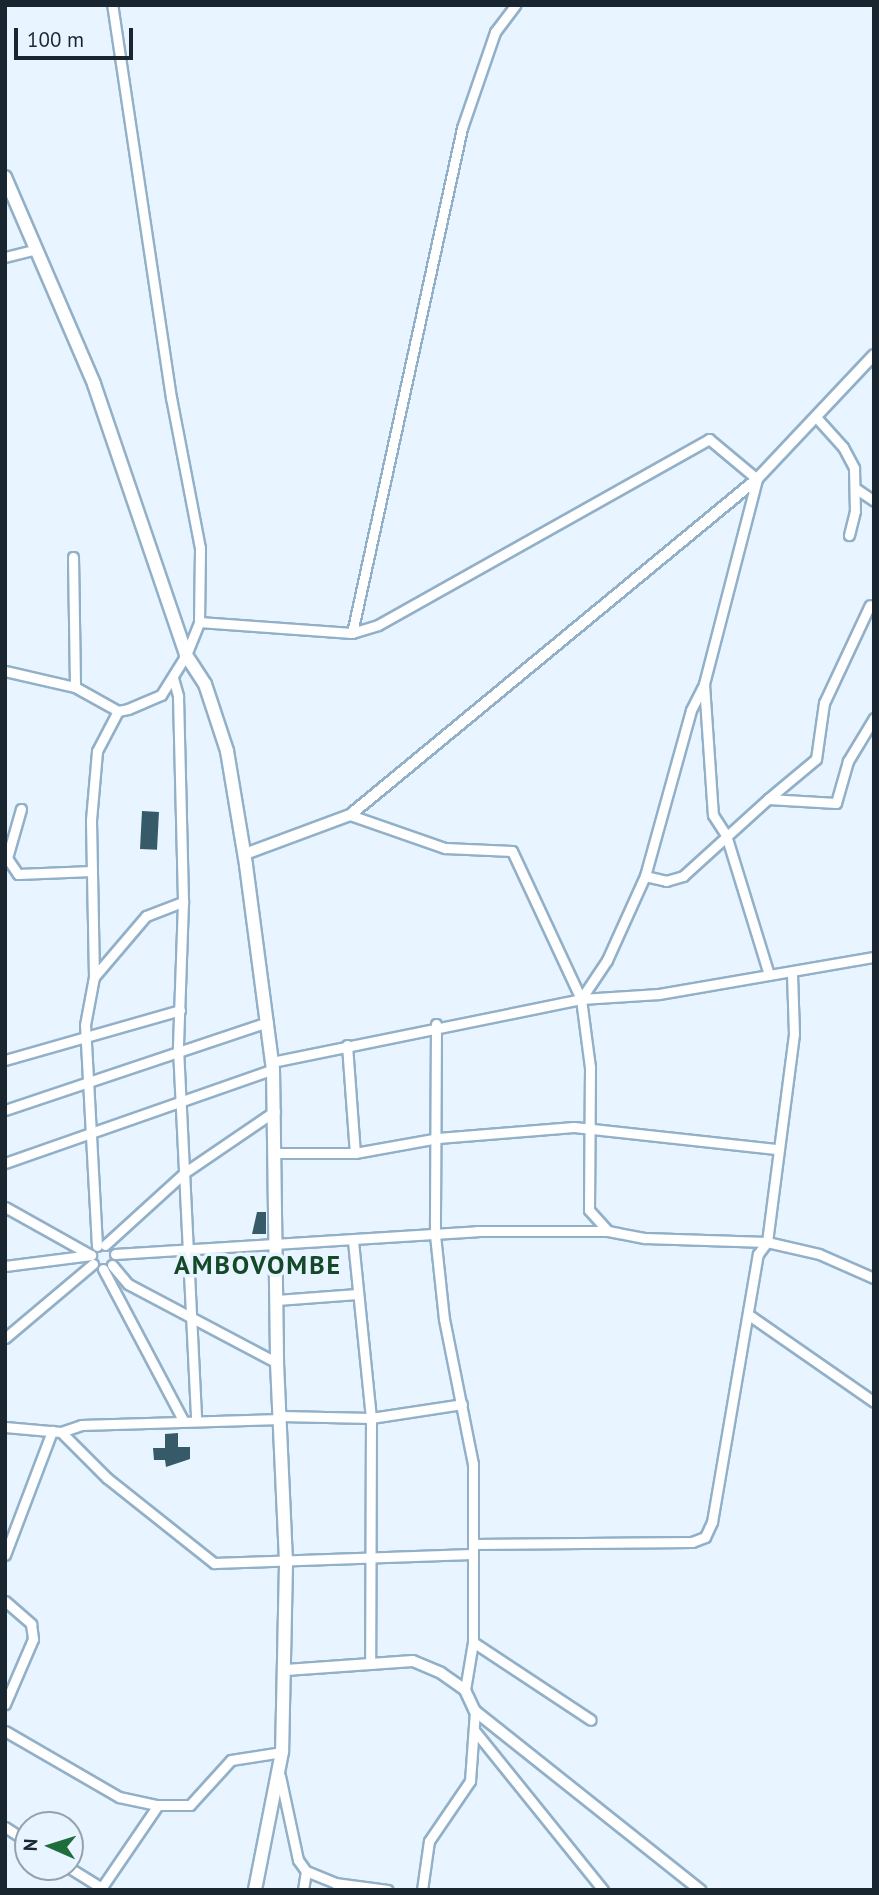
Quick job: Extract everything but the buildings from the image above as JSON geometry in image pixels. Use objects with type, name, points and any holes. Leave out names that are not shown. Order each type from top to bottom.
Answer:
[{"type":"main road","points":[[5,177],[10,200],[36,250],[94,384],[186,655],[205,684],[227,751],[245,854],[268,1021],[275,1111],[278,1300],[276,1363],[281,1417],[286,1564],[286,1670],[282,1752],[255,1890]]},
{"type":"street","points":[[101,1245],[91,1133],[86,1012],[94,978],[92,871],[97,751],[118,711],[161,695],[186,655],[199,622],[200,548],[171,398],[112,5]]},
{"type":"street","points":[[352,632],[463,128],[495,32],[515,5]]},
{"type":"street","points":[[5,257],[36,250]]},
{"type":"street","points":[[245,854],[350,816],[757,479],[874,355]]},
{"type":"street","points":[[815,416],[843,447],[854,468],[855,488],[849,535]]},
{"type":"street","points":[[199,622],[352,632],[403,613],[709,439],[757,479]]},
{"type":"street","points":[[580,999],[607,960],[645,876],[691,710],[704,684],[757,479]]},
{"type":"street","points":[[855,488],[874,501]]},
{"type":"street","points":[[73,557],[75,687]]},
{"type":"street","points":[[645,876],[666,881],[683,876],[726,835],[816,759],[824,703],[870,605]]},
{"type":"street","points":[[5,671],[75,687],[118,711]]},
{"type":"street","points":[[173,678],[178,696],[183,902],[178,1048],[190,1245],[195,1420]]},
{"type":"street","points":[[704,684],[709,796],[726,835],[769,975]]},
{"type":"street","points":[[768,799],[836,803],[848,761],[874,718]]},
{"type":"street","points":[[21,809],[6,856],[18,874],[92,871]]},
{"type":"street","points":[[350,816],[445,848],[512,851],[580,999],[590,1068],[589,1210],[608,1231]]},
{"type":"street","points":[[94,978],[146,916],[183,902]]},
{"type":"street","points":[[5,1163],[182,1104],[272,1066],[347,1045],[436,1024],[580,999],[659,994],[874,957]]},
{"type":"street","points":[[57,1432],[107,1478],[214,1563],[286,1564],[370,1560],[473,1549],[692,1542],[705,1536],[712,1522],[735,1371],[749,1315],[758,1254],[767,1242],[776,1149],[794,1034],[792,973]]},
{"type":"street","points":[[5,1060],[180,1010]]},
{"type":"street","points":[[5,1110],[178,1048],[268,1021]]},
{"type":"street","points":[[436,1024],[436,1235],[444,1319],[472,1451],[473,1642],[465,1689],[475,1711],[701,1890]]},
{"type":"street","points":[[347,1045],[355,1153]]},
{"type":"street","points":[[5,1338],[92,1260],[101,1245],[184,1173],[275,1111]]},
{"type":"street","points":[[277,1153],[355,1153],[438,1138],[589,1129],[776,1149]]},
{"type":"street","points":[[5,1207],[103,1269],[183,1420]]},
{"type":"street","points":[[101,1245],[115,1254],[190,1245],[276,1246],[436,1235],[608,1231],[645,1238],[767,1242],[819,1254],[874,1278]]},
{"type":"street","points":[[353,1241],[356,1294],[371,1418],[370,1664]]},
{"type":"street","points":[[112,1265],[115,1254]]},
{"type":"street","points":[[5,1266],[92,1260]]},
{"type":"street","points":[[103,1269],[112,1265]]},
{"type":"street","points":[[112,1265],[128,1284],[276,1363]]},
{"type":"street","points":[[278,1300],[356,1294]]},
{"type":"street","points":[[749,1315],[874,1402]]},
{"type":"street","points":[[5,1427],[57,1432],[74,1426],[183,1420],[371,1418],[462,1404]]},
{"type":"street","points":[[5,1555],[57,1432]]},
{"type":"street","points":[[5,1601],[31,1624],[33,1639],[5,1704]]},
{"type":"street","points":[[473,1642],[591,1720]]},
{"type":"street","points":[[286,1670],[413,1661],[465,1689]]},
{"type":"street","points":[[422,1890],[429,1841],[470,1781],[475,1711]]},
{"type":"street","points":[[474,1730],[603,1890]]},
{"type":"street","points":[[5,1731],[119,1797],[158,1805],[190,1805],[232,1760],[282,1752]]},
{"type":"street","points":[[279,1771],[298,1860],[306,1871],[335,1883],[388,1890]]},
{"type":"street","points":[[84,1878],[100,1889],[158,1805]]},
{"type":"street","points":[[303,1890],[306,1871]]},
{"type":"district","name":"AMBOVOMBE","points":[[258,1265]]}]
